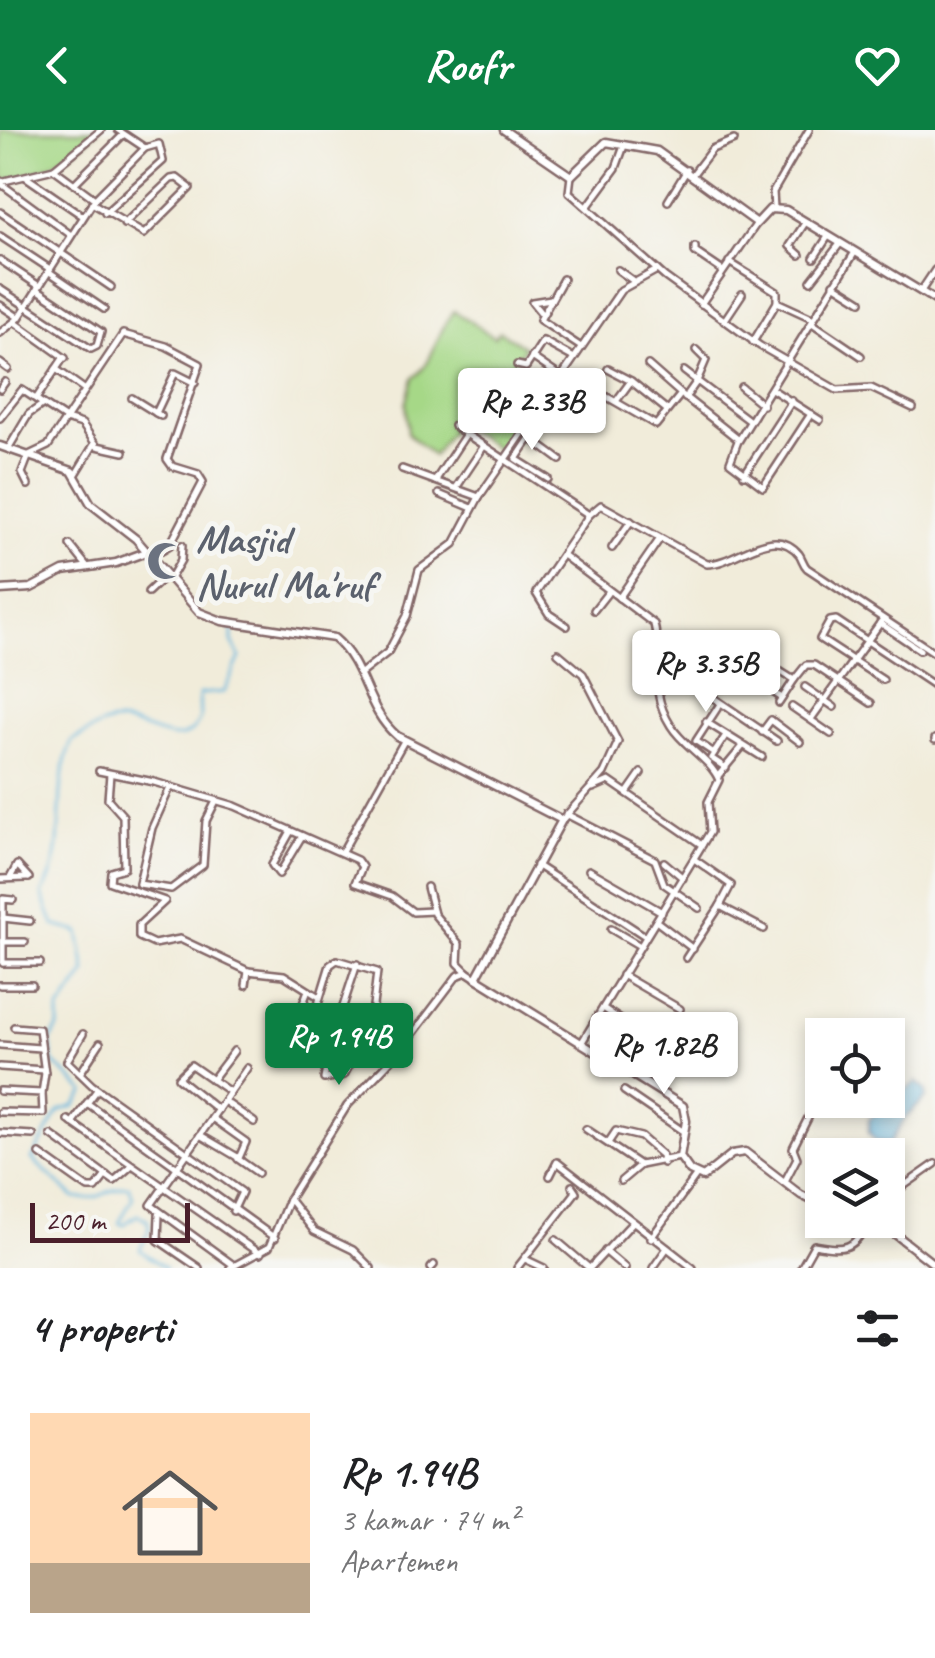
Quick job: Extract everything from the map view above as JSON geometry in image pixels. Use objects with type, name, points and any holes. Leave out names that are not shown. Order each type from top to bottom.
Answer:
[{"type":"street","points":[[0,182],[54,169],[102,130]]},
{"type":"street","points":[[504,130],[571,176]]},
{"type":"street","points":[[809,130],[770,196],[774,208],[935,300]]},
{"type":"street","points":[[74,184],[120,132],[145,148]]},
{"type":"street","points":[[668,201],[712,149],[734,140]]},
{"type":"street","points":[[757,223],[657,151],[606,142],[571,176],[566,189],[701,304],[788,364],[837,390],[871,388],[913,408]]},
{"type":"street","points":[[0,333],[18,320],[94,201],[145,148],[159,144],[163,162],[105,212]]},
{"type":"street","points":[[588,206],[616,168],[624,146]]},
{"type":"street","points":[[54,169],[105,212],[124,224],[148,232],[190,188],[177,178],[171,179],[124,224]]},
{"type":"street","points":[[26,176],[83,216]]},
{"type":"street","points":[[0,182],[71,235]]},
{"type":"street","points":[[701,304],[757,223],[774,208]]},
{"type":"street","points":[[0,212],[112,287]]},
{"type":"street","points":[[800,255],[790,246],[805,224]]},
{"type":"street","points":[[0,236],[104,309]]},
{"type":"street","points":[[814,258],[827,238]]},
{"type":"street","points":[[811,281],[839,246]]},
{"type":"street","points":[[695,247],[696,252],[724,271]]},
{"type":"street","points":[[811,414],[764,486],[744,476],[729,459],[855,252]]},
{"type":"street","points":[[0,260],[101,332],[102,339],[91,349],[0,289]]},
{"type":"street","points":[[729,262],[777,292],[778,302],[754,342]]},
{"type":"street","points":[[618,270],[633,280]]},
{"type":"street","points":[[548,479],[516,459],[527,436],[561,377],[621,290],[633,280],[658,270]]},
{"type":"street","points":[[921,291],[935,270]]},
{"type":"street","points":[[541,313],[563,279]]},
{"type":"street","points":[[834,284],[861,301]]},
{"type":"street","points":[[724,322],[742,294]]},
{"type":"street","points":[[551,298],[532,302],[541,313],[543,324],[581,347]]},
{"type":"street","points":[[778,302],[813,321],[860,356]]},
{"type":"street","points":[[0,305],[64,359],[36,399]]},
{"type":"street","points":[[0,590],[38,586],[64,570],[116,563],[170,544],[203,482],[198,474],[172,466],[166,459],[200,364],[166,346],[123,334],[48,446],[29,456],[22,473],[28,485]]},
{"type":"street","points":[[517,365],[525,368],[544,341],[574,358]]},
{"type":"street","points":[[595,390],[656,425],[698,381],[706,360],[696,350]]},
{"type":"street","points":[[532,357],[561,377]]},
{"type":"street","points":[[0,363],[8,369]]},
{"type":"street","points":[[648,365],[738,440]]},
{"type":"street","points":[[608,369],[631,381],[667,410]]},
{"type":"street","points":[[56,370],[84,388]]},
{"type":"street","points":[[684,371],[751,422]]},
{"type":"street","points":[[132,398],[158,415],[175,374],[196,383]]},
{"type":"street","points":[[617,400],[631,381]]},
{"type":"street","points":[[741,387],[763,404]]},
{"type":"street","points":[[773,390],[820,420]]},
{"type":"street","points":[[0,418],[19,391],[82,424],[95,444],[124,452]]},
{"type":"street","points":[[744,476],[792,401]]},
{"type":"street","points":[[43,404],[4,447],[76,474],[91,504],[148,554],[200,612],[213,619],[334,638],[360,674],[375,715],[404,741],[447,758],[655,860],[664,884],[677,888],[699,908]]},
{"type":"street","points":[[454,426],[589,515]]},
{"type":"street","points":[[435,481],[466,434]]},
{"type":"street","points":[[360,674],[388,652],[406,616],[419,570],[454,544],[479,497],[527,436]]},
{"type":"street","points":[[527,436],[560,460]]},
{"type":"street","points":[[76,474],[95,444]]},
{"type":"street","points":[[456,488],[484,446]]},
{"type":"street","points":[[402,469],[479,497]]},
{"type":"street","points":[[439,494],[472,508]]},
{"type":"street","points":[[567,626],[549,614],[536,593],[589,515],[602,505],[707,564],[731,560],[765,541],[796,551],[807,568],[920,650]]},
{"type":"street","points":[[612,548],[631,521]]},
{"type":"street","points":[[620,598],[659,540]]},
{"type":"street","points":[[70,545],[86,565]]},
{"type":"street","points":[[148,592],[168,577],[181,560],[182,545]]},
{"type":"street","points":[[564,556],[656,627],[654,682],[670,724],[718,776]]},
{"type":"street","points":[[594,610],[609,591]]},
{"type":"street","points":[[883,680],[819,636],[834,620],[935,686]]},
{"type":"street","points":[[811,719],[881,621]]},
{"type":"street","points":[[881,621],[935,653]]},
{"type":"street","points":[[700,690],[735,643],[794,680]]},
{"type":"street","points":[[476,978],[564,817],[616,754],[616,731],[583,674],[558,653]]},
{"type":"street","points":[[697,654],[716,666]]},
{"type":"street","points":[[655,658],[777,741]]},
{"type":"street","points":[[721,658],[780,701],[808,664],[871,703]]},
{"type":"street","points":[[805,687],[834,707]]},
{"type":"street","points":[[714,753],[696,741],[720,704]]},
{"type":"street","points":[[792,707],[831,734]]},
{"type":"street","points":[[762,732],[770,720],[800,742]]},
{"type":"street","points":[[706,722],[762,757]]},
{"type":"street","points":[[726,735],[711,758],[726,768]]},
{"type":"street","points":[[342,852],[404,741]]},
{"type":"street","points":[[582,1042],[702,846],[710,829],[708,802],[718,776],[743,746]]},
{"type":"street","points":[[100,772],[235,806],[361,863],[356,883],[359,887],[392,896],[408,911],[433,911]]},
{"type":"street","points":[[110,774],[108,796],[124,816],[124,870]]},
{"type":"street","points":[[627,793],[642,774]]},
{"type":"street","points":[[590,790],[607,781],[702,846]]},
{"type":"street","points":[[138,888],[152,826],[170,788]]},
{"type":"street","points":[[143,870],[111,872],[110,882],[171,889],[192,869],[203,865],[206,821],[215,803]]},
{"type":"street","points":[[291,831],[272,865],[279,874],[302,836]]},
{"type":"street","points":[[686,958],[732,884],[694,859]]},
{"type":"street","points":[[664,862],[684,878]]},
{"type":"street","points":[[536,866],[646,936]]},
{"type":"street","points":[[589,870],[662,912]]},
{"type":"street","points":[[0,878],[10,878]]},
{"type":"street","points":[[427,887],[433,911],[458,944],[458,964],[467,972],[686,1109],[680,1157],[696,1176],[702,1178],[741,1152],[805,1194]]},
{"type":"street","points":[[138,888],[165,901],[139,925],[143,940],[154,944],[180,939],[248,971],[284,974],[307,986],[298,1017],[282,1014]]},
{"type":"street","points":[[13,900],[1,899],[1,963],[40,963]]},
{"type":"street","points":[[720,906],[764,930]]},
{"type":"street","points":[[2,918],[30,920]]},
{"type":"street","points":[[656,921],[692,948]]},
{"type":"street","points":[[611,929],[640,946]]},
{"type":"street","points":[[1,942],[25,942]]},
{"type":"street","points":[[328,1059],[322,1077],[327,1080],[344,1075],[350,1064],[362,1024],[372,1014],[378,973],[358,964],[331,962],[305,1047],[328,1059],[350,1064]]},
{"type":"street","points":[[334,1034],[358,964]]},
{"type":"street","points":[[246,986],[248,971]]},
{"type":"street","points":[[247,1068],[151,1205],[159,1215],[230,1266],[260,1254],[275,1238],[289,1199],[347,1106],[408,1040],[457,976],[467,972]]},
{"type":"street","points":[[622,975],[680,1009]]},
{"type":"street","points":[[0,985],[32,985]]},
{"type":"street","points":[[307,993],[319,997]]},
{"type":"street","points":[[602,1008],[630,1027],[639,1021],[656,1032]]},
{"type":"street","points":[[372,1014],[408,1040]]},
{"type":"street","points":[[310,1026],[358,1040]]},
{"type":"street","points":[[0,1112],[42,1114],[44,1070],[39,1029],[14,1027]]},
{"type":"street","points":[[83,1034],[67,1060],[98,1089],[242,1192],[233,1211]]},
{"type":"street","points":[[81,1072],[100,1043]]},
{"type":"street","points":[[635,1077],[655,1044]]},
{"type":"street","points":[[0,1045],[40,1048]]},
{"type":"street","points":[[212,1080],[234,1051]]},
{"type":"street","points":[[218,1110],[177,1078],[189,1065],[230,1092]]},
{"type":"street","points":[[0,1068],[44,1070]]},
{"type":"street","points":[[98,1089],[70,1121],[260,1254]]},
{"type":"street","points":[[0,1090],[42,1093]]},
{"type":"street","points":[[624,1091],[684,1132]]},
{"type":"street","points":[[224,1100],[254,1122]]},
{"type":"street","points":[[87,1103],[275,1238]]},
{"type":"street","points":[[212,1118],[246,1142],[238,1159]]},
{"type":"street","points":[[784,1181],[797,1158],[793,1148],[808,1118]]},
{"type":"street","points":[[586,1129],[640,1165]]},
{"type":"street","points":[[608,1143],[616,1131],[641,1137],[662,1155],[663,1163]]},
{"type":"street","points":[[0,1133],[33,1135]]},
{"type":"street","points":[[51,1135],[118,1181],[131,1166]]},
{"type":"street","points":[[199,1135],[258,1173]]},
{"type":"street","points":[[40,1154],[88,1188],[96,1188],[106,1175]]},
{"type":"street","points":[[622,1182],[640,1165],[680,1157]]},
{"type":"street","points":[[550,1176],[556,1162],[693,1268]]},
{"type":"street","points":[[905,1184],[935,1164]]},
{"type":"street","points":[[652,1238],[696,1176]]},
{"type":"street","points":[[517,1268],[576,1192],[572,1186]]},
{"type":"street","points":[[289,1199],[314,1231],[353,1250],[372,1268]]},
{"type":"street","points":[[159,1215],[158,1240],[199,1268]]},
{"type":"street","points":[[556,1240],[589,1268],[632,1223]]},
{"type":"street","points":[[801,1268],[814,1245],[832,1251],[848,1247],[855,1238]]},
{"type":"street","points":[[900,1238],[935,1265]]},
{"type":"street","points":[[653,1268],[666,1248]]},
{"type":"street","points":[[605,1251],[626,1268]]},
{"type":"street","points":[[524,1259],[544,1268]]},
{"type":"green space","points":[[0,130],[98,130],[55,163],[3,181]]},
{"type":"green space","points":[[454,311],[494,337],[499,331],[525,347],[464,432],[454,426],[433,456],[408,434],[406,404],[413,378],[426,364]]},
{"type":"green space","points":[[512,366],[550,392],[506,455],[468,429]]},
{"type":"water","points":[[916,1082],[926,1090],[926,1098],[906,1117],[893,1138],[873,1138],[869,1133],[870,1118],[905,1118],[905,1091]]},
{"type":"waterway","points":[[165,1268],[140,1250],[149,1229],[147,1219],[137,1215],[123,1225],[119,1223],[133,1197],[129,1186],[93,1198],[75,1198],[32,1159],[59,1111],[75,1106],[85,1092],[53,1062],[50,1041],[59,1026],[59,1011],[86,972],[79,932],[54,925],[42,894],[56,857],[62,779],[72,741],[99,726],[116,722],[173,737],[192,730],[200,719],[199,694],[224,692],[240,657],[232,642],[232,624]]},
{"type":"place","name":"Masjid Nurul Ma'ruf","points":[[166,561]]}]
